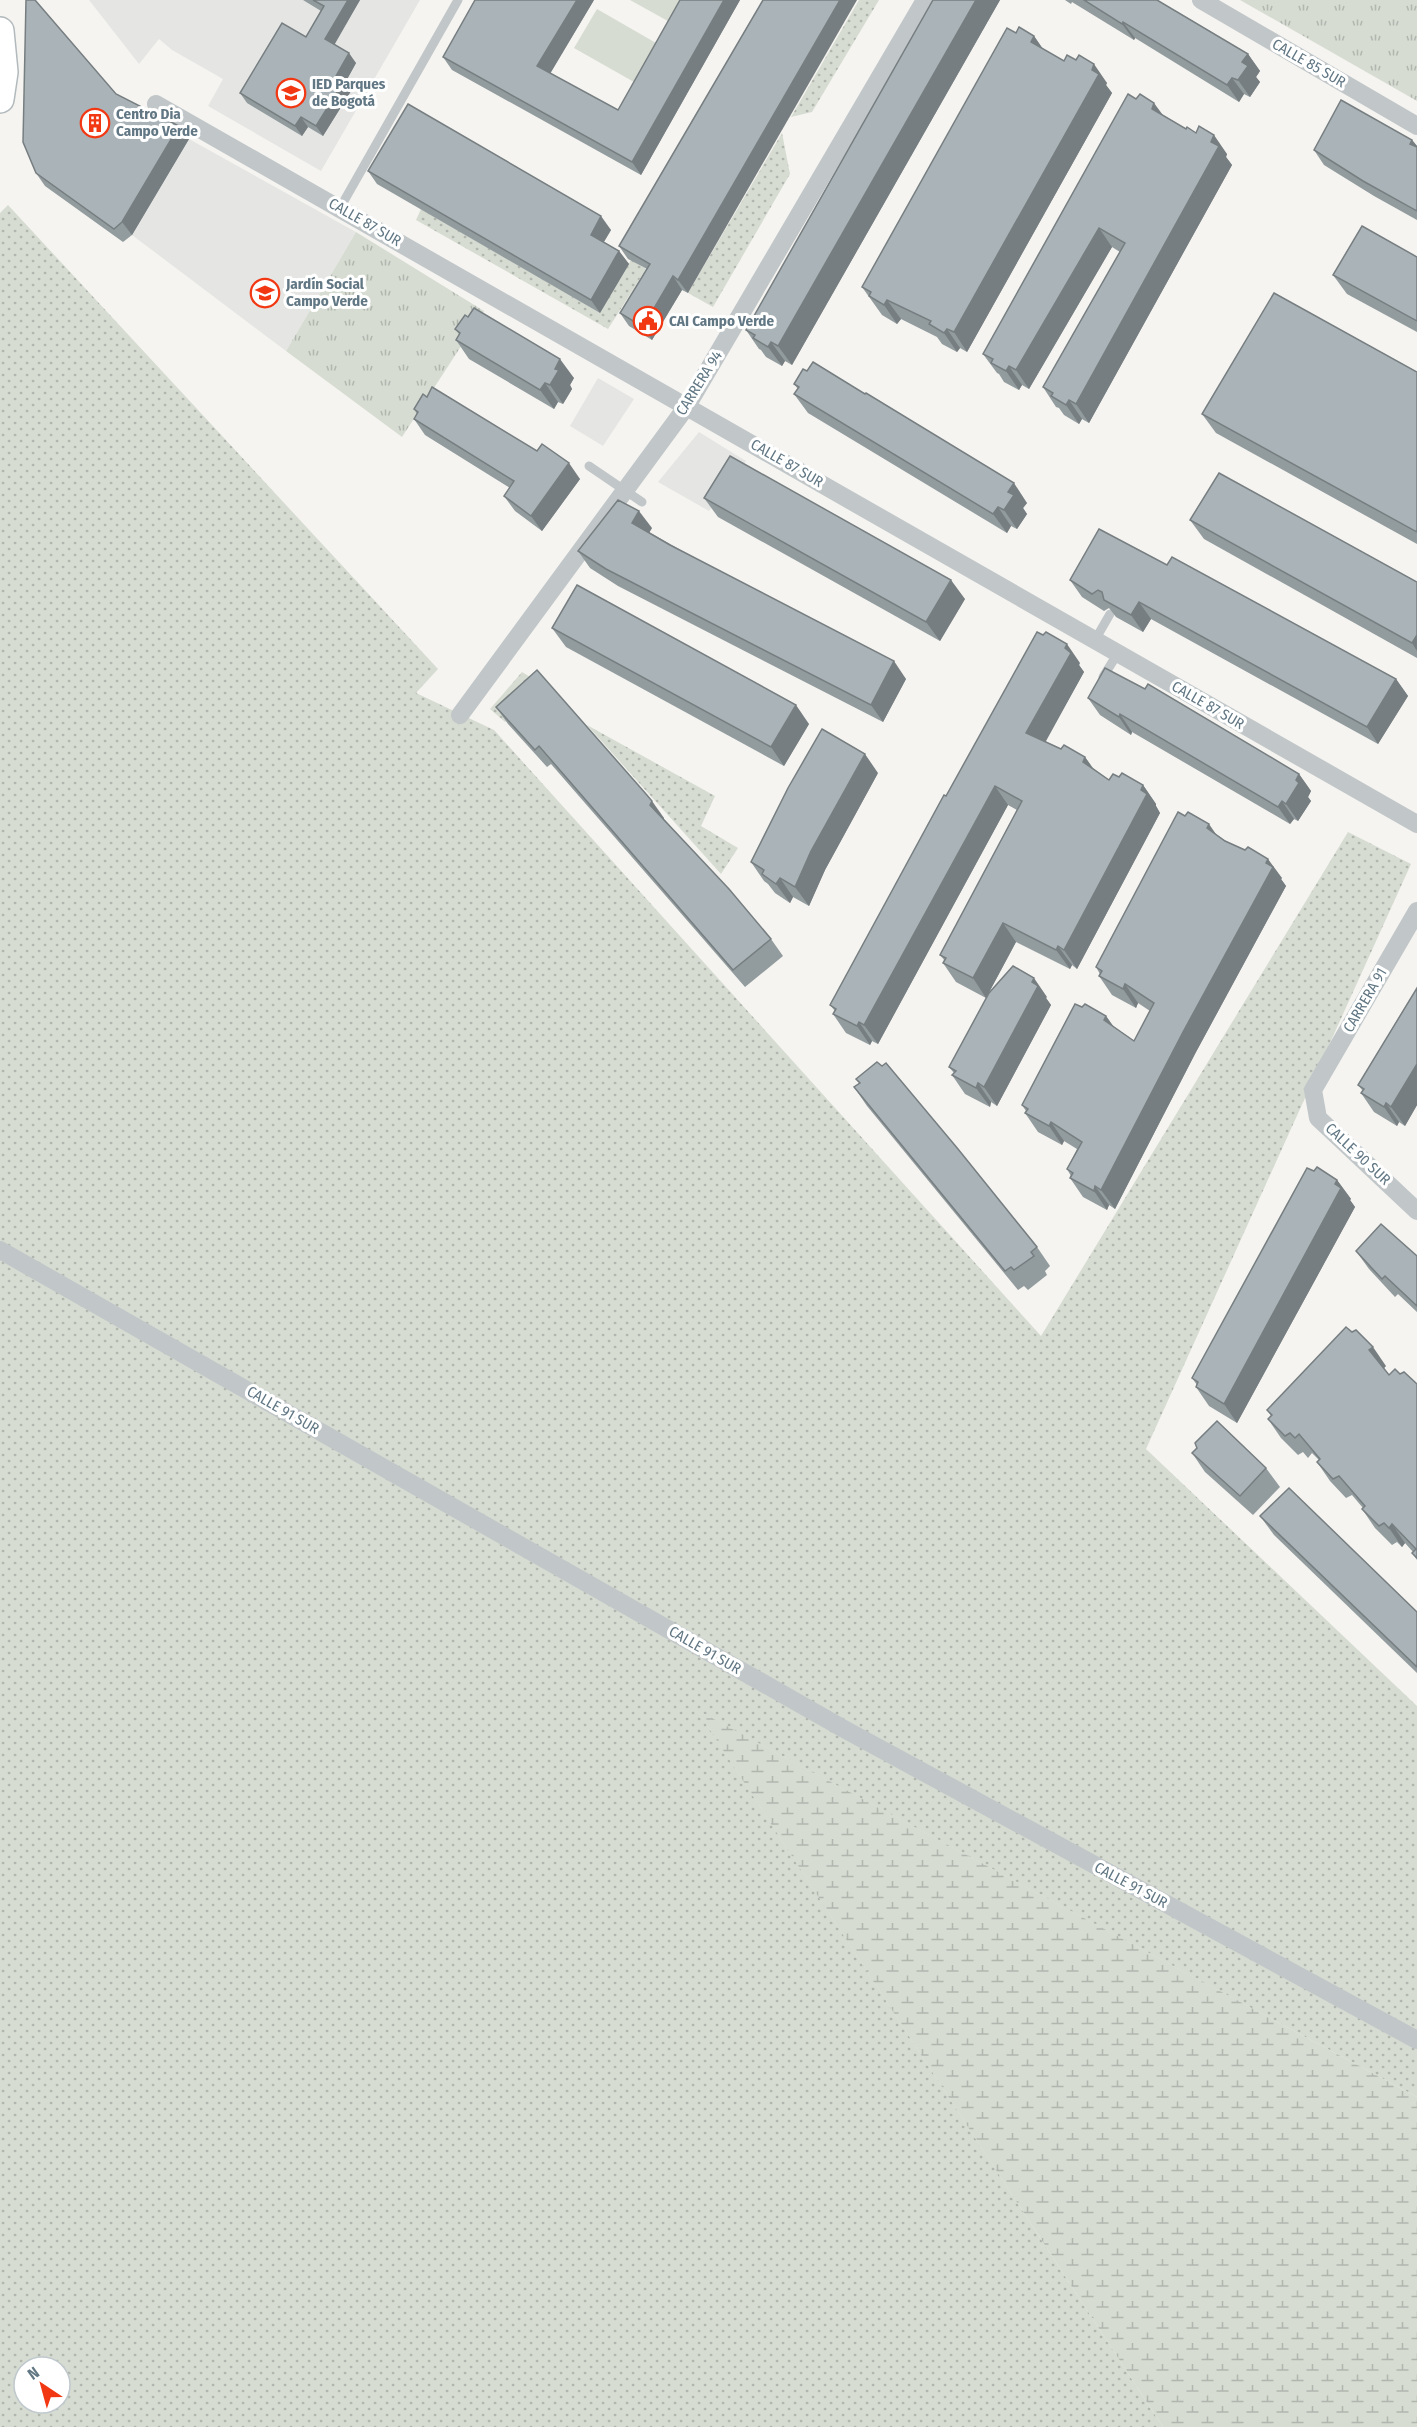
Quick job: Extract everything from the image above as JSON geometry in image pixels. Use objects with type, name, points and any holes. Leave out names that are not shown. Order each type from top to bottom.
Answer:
[{"type":"main road","points":[[0,31],[4,72],[0,99]]},
{"type":"street","name":"CARRERA 94","points":[[460,714],[687,406],[925,0]]},
{"type":"street","name":"CALLE 85 SUR","points":[[1201,0],[1417,126]]},
{"type":"street","name":"CALLE 87 SUR","points":[[156,104],[1417,824]]},
{"type":"street","name":"CARRERA 91","points":[[1312,1090],[1417,910]]},
{"type":"street","name":"CALLE 90 SUR","points":[[1312,1090],[1318,1118],[1417,1211]]},
{"type":"street","name":"CALLE 91 SUR","points":[[0,1250],[844,1729],[1417,2040]]},
{"type":"lane","points":[[340,208],[458,0]]},
{"type":"lane","points":[[589,466],[642,502]]},
{"type":"lane","points":[[1095,640],[1110,614]]},
{"type":"lane","points":[[1103,677],[1118,653]]},
{"type":"shaded area","name":"IED Parques de Bogotá","points":[[89,0],[420,0],[321,171],[208,106],[223,79],[172,50],[159,39],[139,64]]},
{"type":"shaded area","name":"Jardín Social Campo Verde","points":[[189,139],[356,232],[286,351],[132,235]]},
{"type":"shaded area","points":[[598,378],[634,399],[603,446],[570,426]]},
{"type":"shaded area","points":[[699,432],[746,461],[709,511],[658,482]]},
{"type":"green space","points":[[630,0],[690,0],[675,25]]},
{"type":"green space","points":[[859,0],[879,0],[812,112],[791,117]]},
{"type":"green space","points":[[1240,0],[1417,0],[1417,101]]},
{"type":"green space","points":[[597,9],[663,47],[641,86],[574,48]]},
{"type":"green space","points":[[782,133],[790,174],[713,307],[688,293]]},
{"type":"green space","points":[[8,205],[438,669],[416,693],[494,730],[1041,1336],[1348,832],[1411,864],[1146,1449],[1417,1706],[1417,2097],[698,1711],[1163,2427],[0,2427],[0,213]]},
{"type":"green space","points":[[421,209],[600,313],[631,260],[646,269],[608,329],[416,220]]},
{"type":"green space","points":[[356,232],[484,311],[402,437],[286,351]]},
{"type":"green space","points":[[522,672],[545,686],[505,722],[490,709]]},
{"type":"green space","points":[[587,725],[715,796],[701,826],[738,848],[721,874]]},
{"type":"green space","points":[[697,1710],[1417,2097],[1417,2427],[1163,2427]]},
{"type":"building","name":"Centro Dia Campo Verde","points":[[26,0],[35,0],[116,94],[179,126],[122,222],[114,229],[36,173],[23,142]]},
{"type":"building","points":[[313,0],[348,0],[325,39],[349,53],[336,76],[344,81],[316,126],[301,117],[295,126],[240,93],[282,23],[306,37],[324,6]]},
{"type":"building","points":[[475,0],[577,0],[537,66],[618,110],[680,0],[724,0],[632,162],[443,57]]},
{"type":"building","points":[[763,0],[840,0],[678,280],[673,276],[643,327],[620,313],[650,264],[619,246]]},
{"type":"building","points":[[933,0],[976,0],[778,346],[771,342],[768,347],[753,338],[755,335],[746,330]]},
{"type":"building","points":[[1084,0],[1157,0],[1248,54],[1242,62],[1248,66],[1238,80],[1232,78],[1227,85]]},
{"type":"building","points":[[1019,27],[1034,36],[1031,42],[1064,61],[1067,55],[1076,60],[1079,55],[1094,64],[1092,70],[1099,74],[954,332],[947,329],[944,333],[929,324],[931,321],[887,300],[884,305],[869,296],[871,292],[862,287],[1007,28],[1016,33]]},
{"type":"building","points":[[1128,94],[1136,99],[1140,94],[1154,103],[1152,109],[1186,129],[1187,127],[1196,133],[1199,126],[1214,135],[1211,142],[1219,146],[1076,404],[1069,400],[1066,405],[1051,396],[1053,393],[1043,387],[1125,243],[1099,228],[1016,370],[1009,366],[1006,371],[991,363],[993,359],[983,354]]},
{"type":"building","points":[[1341,100],[1412,140],[1410,144],[1417,147],[1417,211],[1314,150]]},
{"type":"building","points":[[408,104],[601,216],[591,235],[619,251],[591,300],[368,171]]},
{"type":"building","points":[[1362,226],[1417,257],[1417,321],[1333,275]]},
{"type":"building","points":[[1274,293],[1417,372],[1417,532],[1202,414]]},
{"type":"building","points":[[474,308],[560,359],[555,369],[559,370],[550,385],[545,383],[540,390],[456,340],[460,333],[455,329],[465,315],[468,317]]},
{"type":"building","points":[[813,362],[1014,483],[1008,492],[1014,495],[1004,510],[998,507],[993,514],[794,394],[799,387],[794,384],[803,369],[807,371]]},
{"type":"building","points":[[432,387],[537,451],[542,444],[569,463],[531,516],[504,496],[514,481],[414,419],[418,412],[414,409],[423,394],[427,397]]},
{"type":"building","points":[[730,456],[951,580],[926,622],[704,498]]},
{"type":"building","points":[[1219,473],[1417,582],[1417,635],[1412,643],[1190,520]]},
{"type":"building","points":[[618,500],[639,511],[632,523],[894,661],[871,705],[606,569],[578,551]]},
{"type":"building","points":[[1099,529],[1167,565],[1172,557],[1396,679],[1367,727],[1139,602],[1131,615],[1104,600],[1102,592],[1098,590],[1092,594],[1070,580]]},
{"type":"building","points":[[577,585],[796,705],[771,747],[552,628]]},
{"type":"building","points":[[1037,632],[1043,635],[1046,632],[1067,644],[1065,648],[1071,653],[1026,733],[1061,749],[1064,745],[1085,757],[1083,762],[1109,780],[1113,774],[1119,777],[1122,773],[1143,785],[1141,790],[1147,794],[1064,950],[1058,946],[1056,950],[1003,923],[973,978],[943,963],[946,958],[940,955],[1022,801],[995,786],[864,1025],[859,1022],[857,1026],[833,1014],[836,1009],[830,1005],[944,795],[946,796]]},
{"type":"building","points":[[1105,668],[1145,689],[1148,684],[1299,774],[1296,780],[1299,783],[1286,804],[1282,801],[1278,807],[1120,714],[1119,717],[1088,698]]},
{"type":"building","points":[[537,670],[652,801],[650,805],[729,889],[771,939],[733,970],[539,746],[535,750],[496,707]]},
{"type":"building","points":[[822,729],[865,754],[811,851],[795,887],[780,878],[776,884],[762,874],[764,870],[751,862],[788,788]]},
{"type":"building","points":[[1178,812],[1185,816],[1188,812],[1209,824],[1207,828],[1225,841],[1245,850],[1248,847],[1268,859],[1266,863],[1273,867],[1183,1032],[1101,1190],[1095,1186],[1094,1191],[1070,1178],[1073,1173],[1067,1169],[1082,1142],[1051,1122],[1049,1126],[1025,1113],[1028,1109],[1022,1105],[1075,1004],[1082,1007],[1085,1004],[1106,1016],[1104,1020],[1134,1041],[1154,1003],[1125,984],[1123,989],[1099,976],[1102,971],[1096,967]]},
{"type":"building","points":[[1013,966],[1034,978],[1032,982],[1038,986],[984,1087],[978,1083],[976,1088],[952,1075],[956,1071],[949,1067],[989,993]]},
{"type":"building","points":[[1417,988],[1417,1064],[1391,1107],[1386,1103],[1384,1107],[1361,1093],[1364,1089],[1358,1085]]},
{"type":"building","points":[[877,1062],[882,1066],[886,1063],[958,1149],[1037,1247],[1031,1252],[1034,1256],[1014,1270],[1011,1267],[1005,1271],[854,1087],[860,1083],[856,1079]]},
{"type":"building","points":[[1317,1167],[1337,1180],[1335,1184],[1341,1188],[1224,1404],[1196,1387],[1198,1382],[1192,1378],[1307,1168],[1314,1171]]},
{"type":"building","points":[[1381,1224],[1417,1256],[1417,1306],[1385,1276],[1382,1279],[1356,1251]]},
{"type":"building","points":[[1346,1327],[1352,1332],[1356,1330],[1373,1347],[1369,1350],[1389,1375],[1395,1369],[1400,1374],[1404,1372],[1417,1384],[1417,1558],[1412,1553],[1416,1549],[1392,1524],[1389,1528],[1384,1523],[1379,1526],[1362,1509],[1365,1506],[1339,1476],[1333,1479],[1317,1462],[1320,1459],[1299,1434],[1295,1438],[1290,1433],[1285,1436],[1268,1419],[1272,1415],[1267,1410]]},
{"type":"building","points":[[1217,1421],[1266,1468],[1240,1496],[1192,1453],[1197,1448],[1195,1443]]},
{"type":"building","points":[[1289,1488],[1417,1612],[1417,1667],[1260,1516]]},
{"type":"place","name":"IED Parques de Bogotá","points":[[291,93]]},
{"type":"place","name":"Centro Dia Campo Verde","points":[[95,123]]},
{"type":"place","name":"Jardín Social Campo Verde","points":[[265,293]]},
{"type":"place","name":"CAI Campo Verde","points":[[648,321]]}]
